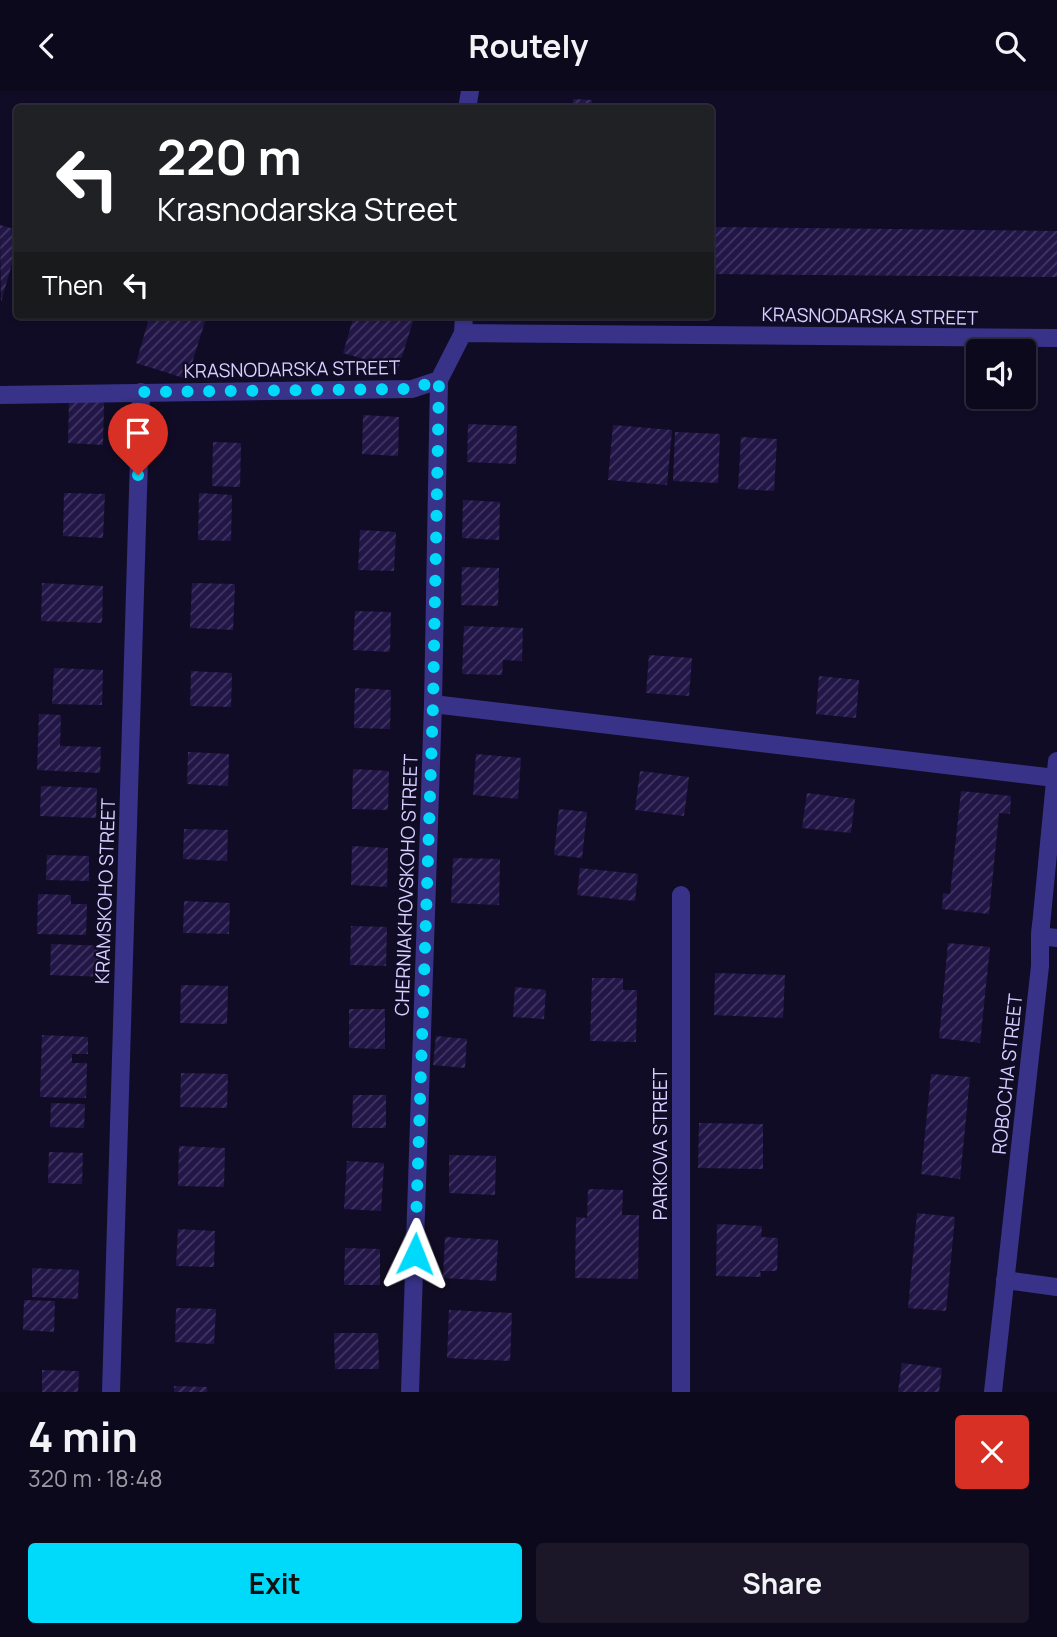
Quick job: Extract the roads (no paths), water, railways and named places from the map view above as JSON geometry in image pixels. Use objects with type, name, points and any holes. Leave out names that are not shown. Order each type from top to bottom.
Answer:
[{"type":"street","name":"KRASNODARSKA STREET","points":[[0,395],[412,389],[439,380],[463,324],[1057,338]]},
{"type":"street","name":"CHERNIAKHOVSKOHO STREET","points":[[410,1392],[433,704],[439,380]]},
{"type":"street","name":"KRAMSKOHO STREET","points":[[111,1392],[141,392]]},
{"type":"street","points":[[433,704],[1056,770]]},
{"type":"street","name":"ROBOCHA STREET","points":[[993,1392],[1040,966],[1048,937],[1056,770]]},
{"type":"street","name":"PARKOVA STREET","points":[[681,895],[681,1392]]},
{"type":"street","points":[[1005,1280],[1057,1287]]}]
